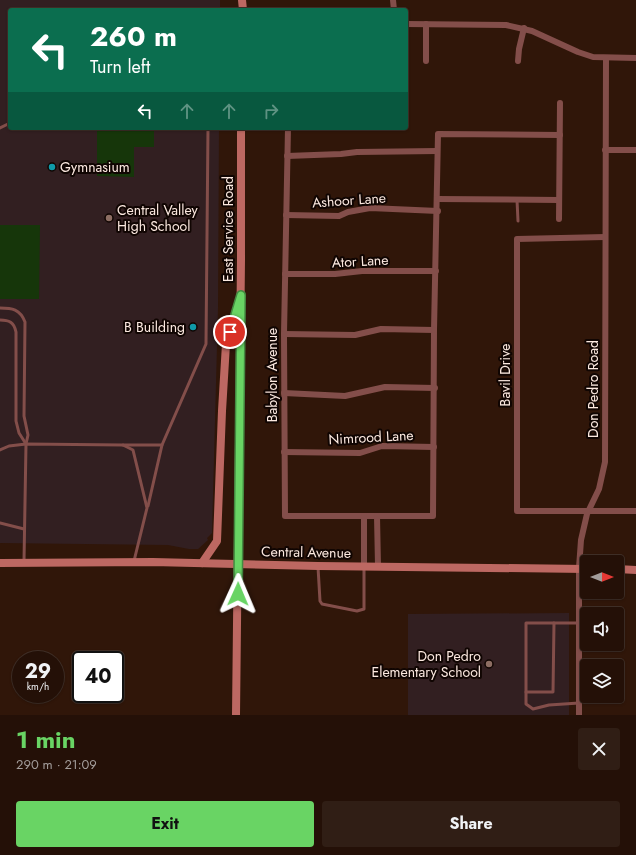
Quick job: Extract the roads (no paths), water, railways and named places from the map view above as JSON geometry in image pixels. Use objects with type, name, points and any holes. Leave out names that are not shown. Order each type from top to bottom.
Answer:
[{"type":"street","points":[[408,24],[506,25],[524,28],[578,52],[606,58],[636,58]]},
{"type":"street","points":[[426,24],[426,61]]},
{"type":"street","points":[[518,61],[524,28]]},
{"type":"street","name":"Don Pedro Road","points":[[583,555],[583,527],[600,489],[605,462],[606,58]]},
{"type":"street","points":[[559,219],[560,103]]},
{"type":"street","name":"East Service Road","points":[[236,715],[241,295],[241,130]]},
{"type":"street","name":"Babylon Avenue","points":[[288,130],[284,334],[285,516],[434,516],[434,330],[438,211],[438,134],[560,135]]},
{"type":"street","points":[[605,150],[636,150]]},
{"type":"street","points":[[287,156],[357,152],[437,151]]},
{"type":"street","points":[[437,199],[559,200]]},
{"type":"street","name":"Ashoor Lane","points":[[286,215],[339,216],[348,212],[370,208],[438,211]]},
{"type":"street","name":"Bavil Drive","points":[[589,511],[517,510],[517,239],[605,237]]},
{"type":"street","name":"Ator Lane","points":[[285,274],[335,274],[362,271],[436,271]]},
{"type":"street","points":[[202,563],[217,541],[226,344],[241,295]]},
{"type":"street","points":[[284,334],[355,335],[381,329],[434,330]]},
{"type":"street","points":[[284,393],[345,396],[385,387],[435,388]]},
{"type":"street","name":"Nimrood Lane","points":[[284,452],[360,453],[382,446],[434,447]]},
{"type":"street","points":[[589,511],[636,511]]},
{"type":"street","points":[[364,516],[364,566]]},
{"type":"street","points":[[377,516],[378,566]]},
{"type":"street","name":"Central Avenue","points":[[0,563],[134,562],[580,569]]},
{"type":"street","points":[[624,569],[636,570]]},
{"type":"street","name":"Don Pedro Road","points":[[579,715],[579,623],[581,599]]},
{"type":"lane","points":[[134,562],[162,445],[206,344],[208,130]]},
{"type":"lane","points":[[517,200],[518,221]]},
{"type":"lane","points":[[0,308],[14,309],[23,316],[25,322],[24,416],[28,435],[26,444],[24,563]]},
{"type":"lane","points":[[0,320],[10,320],[15,326],[16,421],[19,433],[26,444]]},
{"type":"lane","points":[[0,450],[9,446],[26,444],[162,445]]},
{"type":"lane","points":[[123,444],[133,450],[147,508]]},
{"type":"lane","points":[[0,523],[24,529]]},
{"type":"lane","points":[[318,566],[320,601],[322,604],[357,611],[364,608],[364,566]]},
{"type":"lane","points":[[579,623],[526,622],[526,704],[533,709],[549,705],[579,703]]},
{"type":"lane","points":[[526,692],[553,692],[554,623]]},
{"type":"place","name":"Gymnasium","points":[[52,167]]},
{"type":"place","name":"Central Valley High School","points":[[109,218]]},
{"type":"place","name":"B Building","points":[[193,327]]},
{"type":"place","name":"Don Pedro Elementary School","points":[[489,664]]}]
